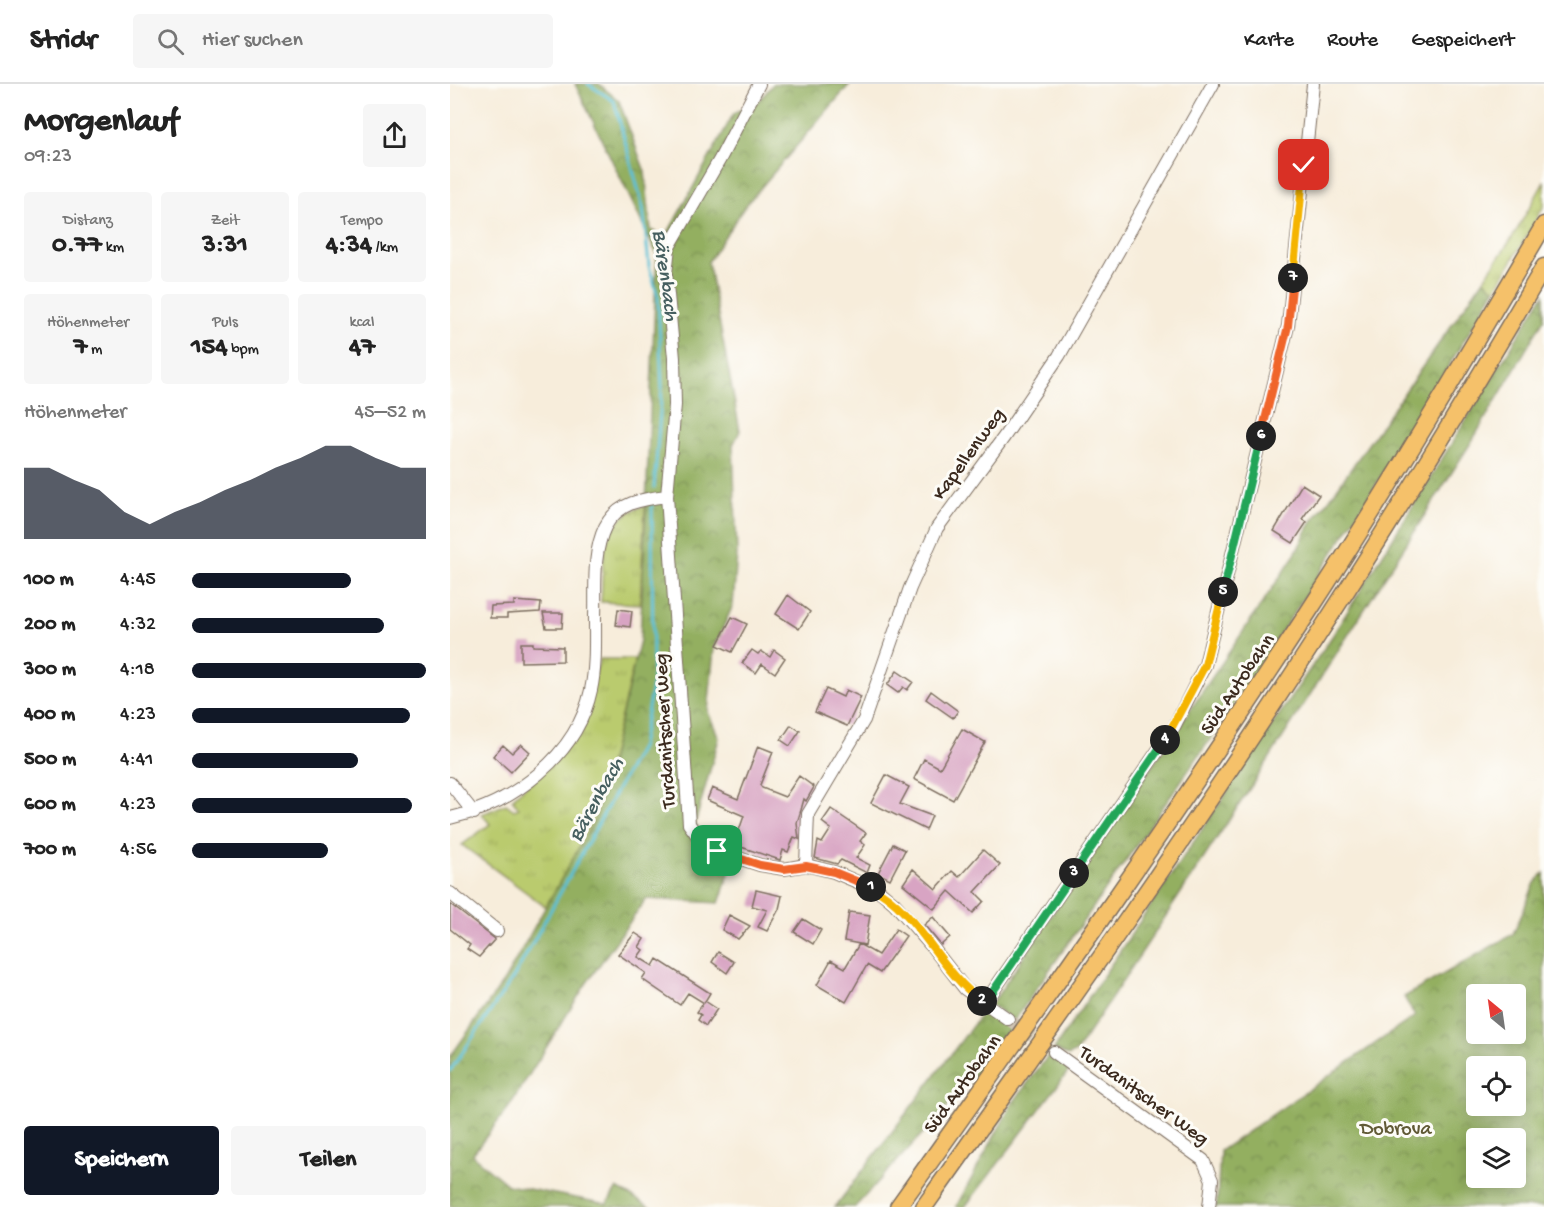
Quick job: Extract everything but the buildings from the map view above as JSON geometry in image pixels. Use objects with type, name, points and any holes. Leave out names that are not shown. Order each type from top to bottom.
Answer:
[{"type":"highway","name":"Süd Autobahn","points":[[898,1207],[1176,809],[1308,613],[1433,413],[1544,225]]},
{"type":"highway","points":[[924,1207],[1196,818],[1324,626],[1451,425],[1544,267]]},
{"type":"street","name":"Turdanitscher Weg","points":[[759,84],[730,142],[669,247],[666,274],[675,358],[675,405],[667,496],[689,824],[702,842],[717,851],[776,868],[806,866],[834,872],[881,892],[918,930],[965,989],[1008,1019]]},
{"type":"street","name":"Kapellenweg","points":[[806,866],[808,814],[864,720],[910,588],[937,528],[1004,437],[1059,356],[1212,84]]},
{"type":"street","points":[[985,1003],[1174,727],[1205,665],[1288,326],[1313,84]]},
{"type":"street","points":[[450,818],[474,813],[513,794],[552,761],[570,740],[582,718],[591,691],[596,563],[606,526],[615,514],[632,502],[667,496]]},
{"type":"street","points":[[450,783],[474,813]]},
{"type":"street","points":[[450,893],[498,931]]},
{"type":"street","name":"Turdanitscher Weg","points":[[1054,1052],[1203,1160],[1212,1179],[1209,1207]]},
{"type":"green space","points":[[575,84],[599,84],[619,101],[645,172],[651,230],[665,238],[734,113],[759,101],[773,84],[850,84],[745,206],[708,262],[740,431],[733,445],[737,554],[733,605],[714,648],[708,712],[719,738],[695,824],[732,865],[719,903],[646,899],[586,984],[509,1107],[472,1155],[508,1185],[607,1204],[617,1188],[650,1207],[450,1207],[450,1057],[504,981],[597,815],[640,640],[657,254]]},
{"type":"green space","points":[[1544,182],[1544,206],[1495,290],[1484,279],[1514,235]]},
{"type":"green space","points":[[1484,279],[1495,290],[1356,517],[1232,708],[1014,1021],[991,1005],[1294,556],[1312,521]]},
{"type":"green space","points":[[1544,294],[1544,319],[1472,441],[1260,773],[1076,1052],[1068,1056],[1054,1049],[1333,635]]},
{"type":"green space","points":[[645,506],[640,604],[601,602],[604,557],[611,531],[630,512]]},
{"type":"green space","points":[[600,659],[635,659],[597,815],[546,907],[462,845],[490,824],[482,814],[506,804],[514,810],[519,808],[512,799],[573,741]]},
{"type":"green space","name":"Dobrova","points":[[1544,873],[1544,1207],[1215,1207],[1220,1151],[1415,1016],[1404,997],[1513,934],[1535,883]]},
{"type":"green space","points":[[986,1008],[1012,1026],[981,1070],[855,1207],[835,1207]]},
{"type":"green space","points":[[1050,1053],[1071,1068],[965,1207],[956,1207],[1012,1104]]},
{"type":"waterway","name":"Bärenbach","points":[[588,84],[614,101],[643,207],[649,266],[658,297],[662,388],[654,488]]},
{"type":"waterway","name":"Bärenbach","points":[[450,1071],[515,975],[641,746],[653,681],[652,506]]},
{"type":"tunnel","points":[[1008,1019],[1054,1052]]},
{"type":"route","points":[[717,851],[760,865],[784,869],[806,866],[834,872],[881,892],[894,903],[933,948],[965,989],[985,1003],[1174,727],[1205,665],[1288,326],[1304,165]]}]
